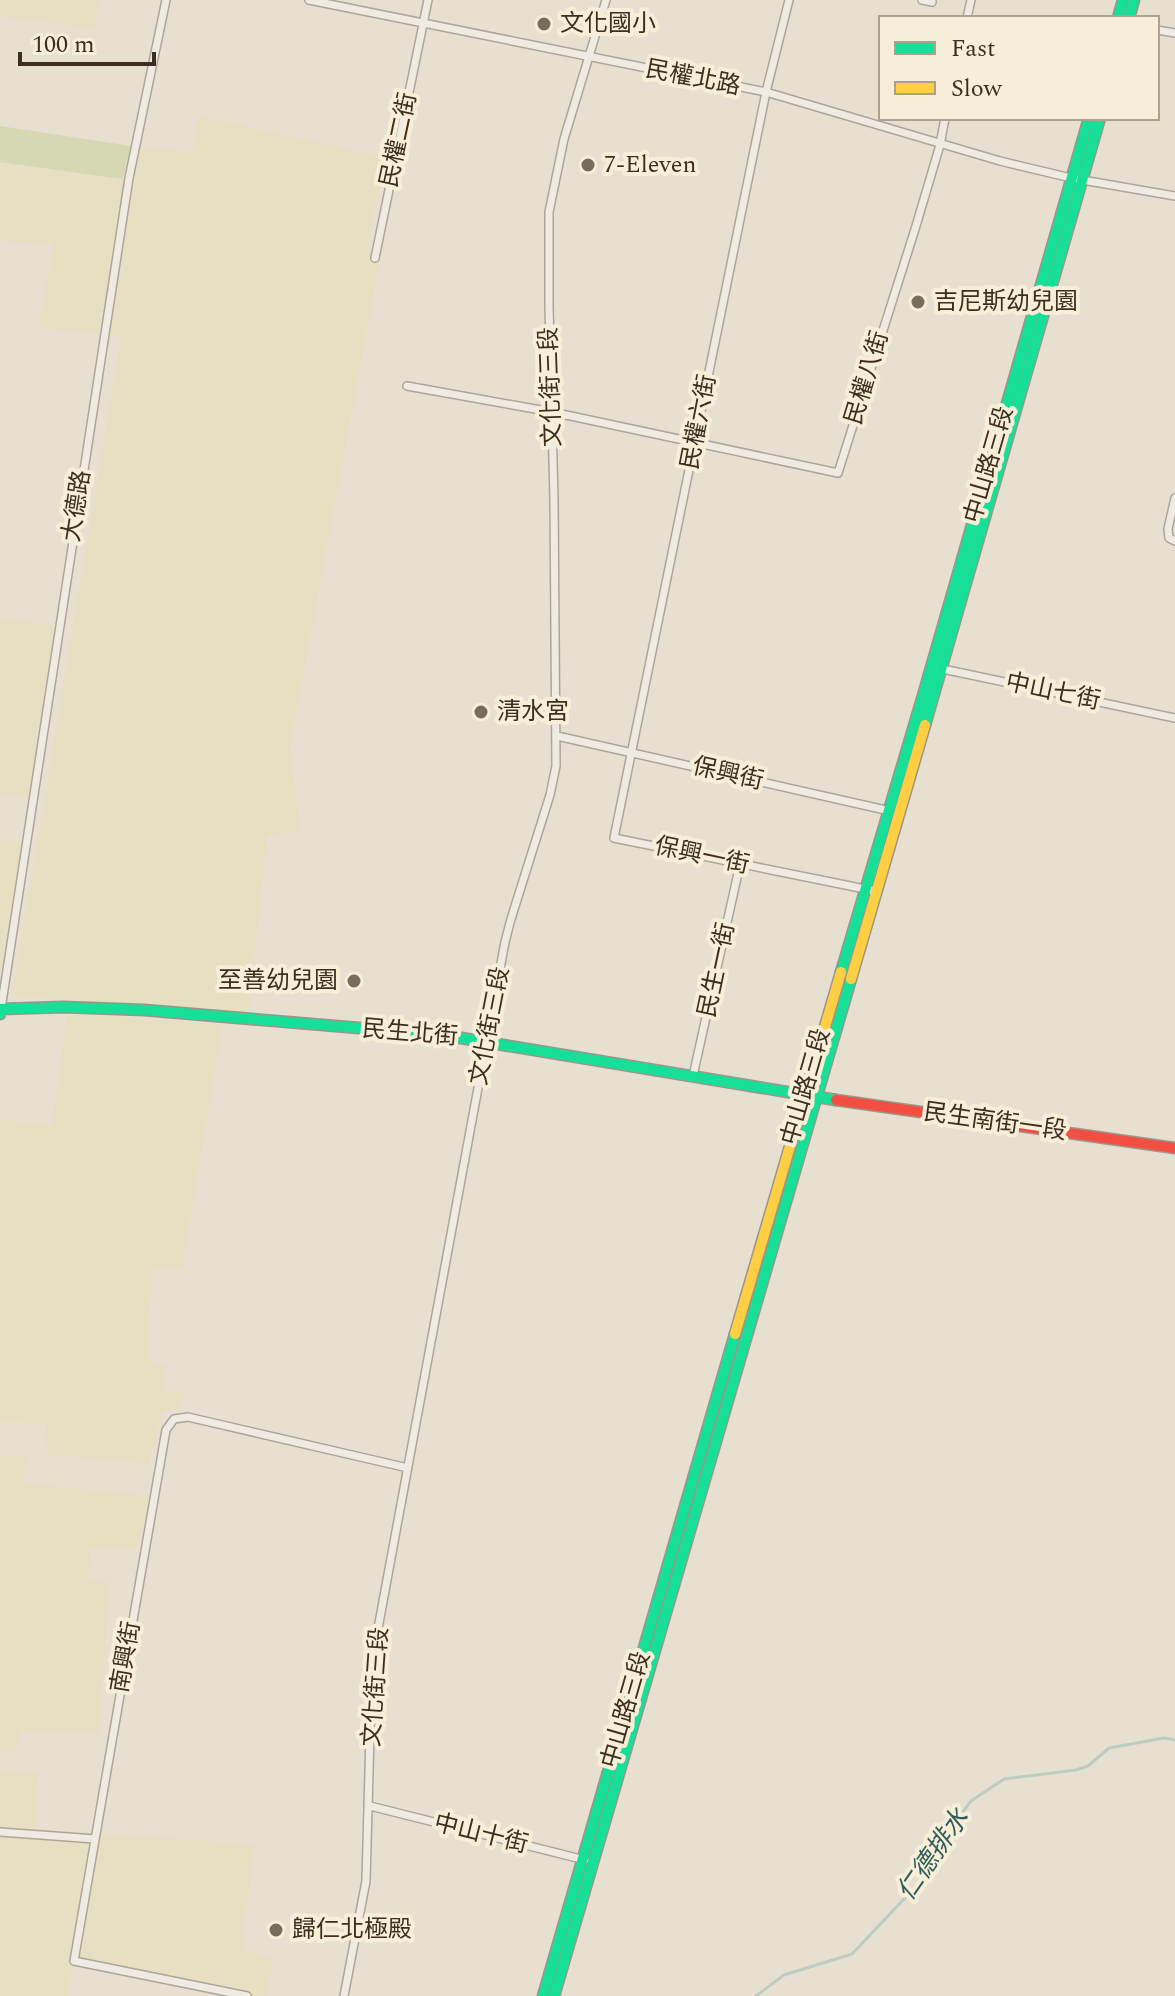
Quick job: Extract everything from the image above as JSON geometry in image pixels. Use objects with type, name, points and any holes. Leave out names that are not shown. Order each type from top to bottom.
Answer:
[{"type":"main road","points":[[1077,180],[1089,120]]},
{"type":"main road","points":[[1077,180],[1099,120]]},
{"type":"main road","name":"中山路三段","points":[[543,1996],[764,1279],[810,1096],[1077,180]]},
{"type":"main road","name":"民生北街","points":[[0,1011],[63,1007],[144,1010],[443,1035],[810,1096]]},
{"type":"main road","name":"民生南街一段","points":[[810,1096],[1175,1148]]},
{"type":"main road","name":"中山路三段","points":[[554,1996],[587,1861]]},
{"type":"street","name":"大德路","points":[[0,1011],[129,178],[166,0]]},
{"type":"street","name":"民權北路","points":[[309,0],[343,3],[424,23],[766,92],[940,145],[1077,180],[1175,196]]},
{"type":"street","name":"民權二街","points":[[375,258],[428,0]]},
{"type":"street","name":"文化街三段","points":[[344,1996],[366,1881],[372,1661],[511,919],[554,781],[557,736],[549,212],[564,139],[606,0]]},
{"type":"street","name":"民權六街","points":[[633,752],[766,92],[789,0]]},
{"type":"street","points":[[922,0],[932,2]]},
{"type":"street","points":[[940,145],[945,120]]},
{"type":"street","name":"民權八街","points":[[695,443],[838,473],[940,145]]},
{"type":"street","points":[[407,386],[552,412],[695,443]]},
{"type":"street","points":[[1175,498],[1168,529],[1169,538],[1175,541]]},
{"type":"street","name":"中山七街","points":[[937,668],[1175,718]]},
{"type":"street","name":"保興街","points":[[557,736],[894,812]]},
{"type":"street","name":"保興一街","points":[[633,752],[614,838],[870,890]]},
{"type":"street","name":"民生一街","points":[[693,1076],[740,864]]},
{"type":"street","name":"南興街","points":[[247,1996],[74,1961],[166,1430],[174,1419],[188,1417],[408,1468]]},
{"type":"street","name":"中山十街","points":[[370,1806],[587,1861]]},
{"type":"street","points":[[0,1832],[95,1839]]},
{"type":"shaded area","points":[[0,0],[99,0],[94,29],[0,16]]},
{"type":"shaded area","points":[[198,116],[385,157],[367,251],[381,254],[290,747],[300,831],[267,836],[248,1016],[12,995],[121,337],[39,327],[54,242],[32,244],[0,240],[0,162],[122,179],[131,146],[192,152]]},
{"type":"shaded area","points":[[0,618],[56,626],[30,798],[0,793]]},
{"type":"shaded area","points":[[0,839],[23,842],[2,969],[0,969]]},
{"type":"shaded area","points":[[67,1014],[223,1024],[182,1268],[152,1271],[147,1362],[166,1365],[162,1390],[184,1392],[179,1410],[163,1410],[149,1464],[47,1454],[46,1423],[0,1422],[0,1120],[52,1124]]},
{"type":"shaded area","points":[[0,1455],[27,1456],[23,1483],[150,1496],[137,1549],[91,1548],[88,1581],[110,1582],[98,1734],[21,1732],[14,1752],[0,1750]]},
{"type":"shaded area","points":[[0,1770],[38,1774],[36,1829],[254,1844],[248,1902],[241,1928],[244,1951],[273,1958],[267,1996],[225,1996],[73,1966],[67,1996],[0,1996]]},
{"type":"green space","points":[[0,126],[131,146],[122,179],[0,162]]},
{"type":"waterway","name":"仁德排水","points":[[756,1996],[784,1975],[852,1954],[921,1881],[940,1842],[971,1801],[1004,1779],[1076,1770],[1088,1766],[1109,1748],[1164,1738],[1175,1740]]},
{"type":"traffic: fast","points":[[1119,16],[1123,0]]},
{"type":"traffic: fast","points":[[1130,16],[1134,0]]},
{"type":"traffic: fast","points":[[841,972],[1088,120]]},
{"type":"traffic: fast","points":[[925,725],[1099,120]]},
{"type":"traffic: fast","points":[[554,1996],[851,979]]},
{"type":"traffic: fast","points":[[0,1014],[1,1009],[63,1007],[144,1010],[443,1035],[836,1100]]},
{"type":"traffic: fast","points":[[543,1996],[735,1334]]},
{"type":"traffic: slow","points":[[851,979],[925,725]]},
{"type":"traffic: slow","points":[[735,1334],[841,972]]},
{"type":"traffic: jam","points":[[836,1100],[1175,1148]]},
{"type":"place","name":"文化國小","points":[[544,24]]},
{"type":"place","name":"7-Eleven","points":[[588,165]]},
{"type":"place","name":"吉尼斯幼兒園","points":[[918,302]]},
{"type":"place","name":"清水宮","points":[[481,712]]},
{"type":"place","name":"至善幼兒園","points":[[354,981]]},
{"type":"place","name":"歸仁北極殿","points":[[276,1930]]}]
